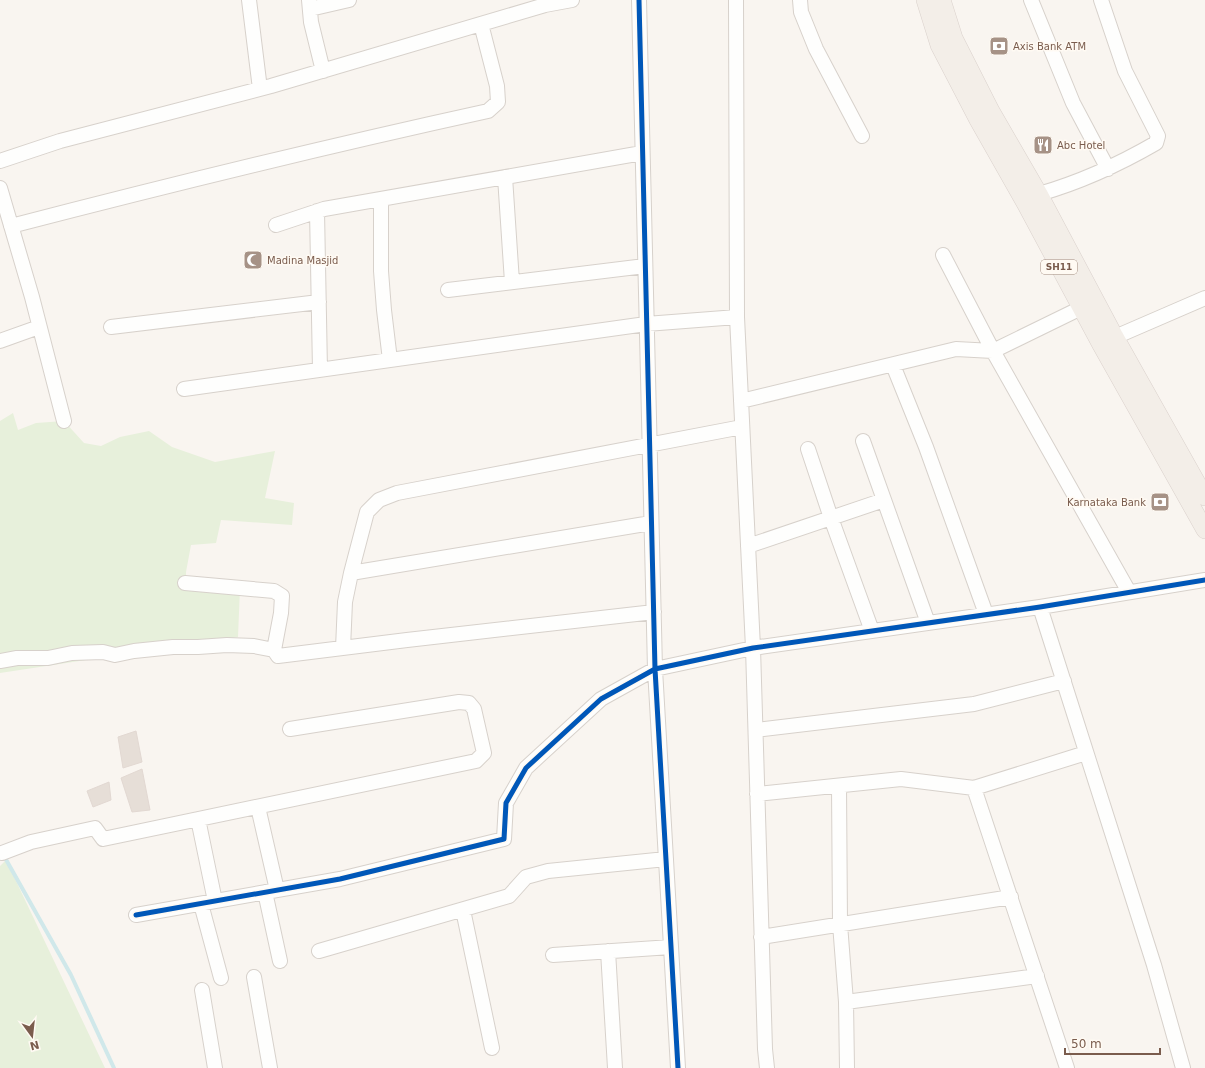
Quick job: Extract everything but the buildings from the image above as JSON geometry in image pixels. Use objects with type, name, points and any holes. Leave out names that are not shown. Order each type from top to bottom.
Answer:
[{"type":"main road","name":"SH11","points":[[925,0],[939,45],[978,120],[1026,203],[1081,308],[1205,530]]},
{"type":"main road","name":"SH11","points":[[942,0],[954,38],[991,111],[1039,194],[1115,337],[1200,478],[1205,497]]},
{"type":"street","points":[[249,0],[260,89]]},
{"type":"street","points":[[323,71],[311,22],[309,5],[349,0]]},
{"type":"street","points":[[0,161],[60,141],[260,89],[545,5],[572,0]]},
{"type":"street","points":[[639,0],[655,669],[678,1068]]},
{"type":"street","points":[[736,0],[737,316],[753,648],[765,1048],[767,1068]]},
{"type":"street","points":[[800,0],[801,12],[816,49],[862,136]]},
{"type":"street","points":[[1031,0],[1074,103],[1108,169]]},
{"type":"street","points":[[1039,194],[1070,185],[1108,169],[1156,143],[1158,136],[1125,71],[1101,0]]},
{"type":"street","points":[[11,226],[108,200],[363,138],[488,111],[498,102],[497,86],[481,24]]},
{"type":"street","points":[[276,225],[317,211],[642,153]]},
{"type":"street","points":[[505,177],[512,282]]},
{"type":"street","points":[[0,188],[40,327],[64,421]]},
{"type":"street","points":[[381,199],[381,271],[390,360]]},
{"type":"street","points":[[317,211],[320,370]]},
{"type":"street","points":[[943,256],[993,351],[1129,592]]},
{"type":"street","points":[[448,290],[645,266]]},
{"type":"street","points":[[1115,337],[1205,298]]},
{"type":"street","points":[[111,327],[319,302]]},
{"type":"street","points":[[741,402],[956,349],[993,351],[1081,308]]},
{"type":"street","points":[[184,389],[646,324],[737,316]]},
{"type":"street","points":[[0,341],[40,327]]},
{"type":"street","points":[[893,365],[926,447],[986,614]]},
{"type":"street","points":[[344,648],[346,602],[351,573],[367,512],[379,500],[397,493],[742,427]]},
{"type":"street","points":[[863,441],[928,623]]},
{"type":"street","points":[[808,449],[872,631]]},
{"type":"street","points":[[1178,482],[1200,478]]},
{"type":"street","points":[[748,546],[884,500]]},
{"type":"street","points":[[351,573],[651,523]]},
{"type":"street","points":[[136,915],[340,879],[504,839],[506,803],[526,768],[601,699],[655,669],[753,648],[928,623],[1205,580]]},
{"type":"street","points":[[186,583],[274,591],[282,596],[281,613],[274,650],[278,656],[654,612]]},
{"type":"street","points":[[1040,606],[1154,965],[1184,1068]]},
{"type":"street","points":[[0,661],[17,658],[48,658],[72,652],[103,652],[115,655],[134,651],[173,647],[234,645],[254,646],[274,650]]},
{"type":"street","points":[[756,730],[974,704],[1064,681]]},
{"type":"street","points":[[2,852],[31,842],[95,828],[103,839],[476,761],[484,753],[474,709],[469,703],[459,702],[290,729]]},
{"type":"street","points":[[757,794],[901,779],[974,788],[1086,753]]},
{"type":"street","points":[[839,786],[840,924],[846,1002],[847,1068]]},
{"type":"street","points":[[974,788],[1068,1068]]},
{"type":"street","points":[[258,806],[280,961]]},
{"type":"street","points":[[198,819],[215,901]]},
{"type":"street","points":[[319,951],[509,896],[526,877],[533,875],[666,859]]},
{"type":"street","points":[[762,937],[1011,897]]},
{"type":"street","points":[[201,904],[220,978]]},
{"type":"street","points":[[464,910],[492,1048]]},
{"type":"street","points":[[553,955],[671,947]]},
{"type":"street","points":[[608,951],[615,1068]]},
{"type":"street","points":[[846,1002],[1037,976]]},
{"type":"street","points":[[254,977],[270,1068]]},
{"type":"street","points":[[202,990],[215,1068]]},
{"type":"green space","points":[[13,413],[18,430],[36,423],[64,421],[84,443],[101,446],[120,437],[149,431],[172,447],[215,462],[275,451],[265,498],[294,503],[292,525],[221,520],[216,543],[191,545],[186,572],[186,583],[240,588],[238,637],[0,673],[0,421]]},
{"type":"green space","points":[[6,860],[105,1068],[0,1068],[0,866]]},
{"type":"waterway","points":[[4,856],[71,975],[114,1068]]},
{"type":"cycle path","points":[[639,0],[655,669],[678,1068]]},
{"type":"cycle path","points":[[136,915],[340,879],[504,839],[506,803],[526,768],[601,699],[655,669],[753,648],[1040,607],[1205,580]]},
{"type":"place","name":"Axis Bank ATM","points":[[999,46]]},
{"type":"place","name":"Abc Hotel","points":[[1043,145]]},
{"type":"place","name":"Madina Masjid","points":[[253,260]]},
{"type":"place","name":"Karnataka Bank","points":[[1160,502]]}]
